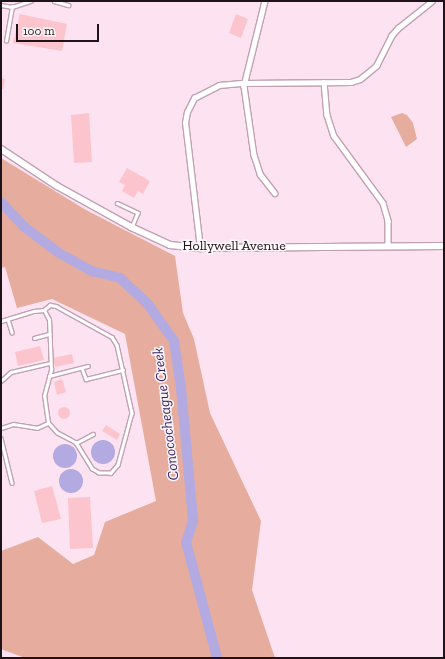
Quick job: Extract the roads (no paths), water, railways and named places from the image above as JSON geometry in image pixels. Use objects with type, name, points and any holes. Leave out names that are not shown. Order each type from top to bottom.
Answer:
[{"type":"street","points":[[265,1],[244,83],[254,154],[260,174],[275,193]]},
{"type":"street","points":[[200,248],[185,123],[187,112],[194,98],[205,90],[219,85],[244,83],[350,82],[369,73],[376,66],[391,36],[432,1]]},
{"type":"street","points":[[324,82],[327,115],[334,136],[383,202],[388,221],[388,246]]},
{"type":"street","name":"Hollywell Avenue","points":[[1,149],[57,186],[132,227],[170,245],[200,248],[388,246],[444,247]]},
{"type":"lane","points":[[1,5],[12,7],[31,1]]},
{"type":"lane","points":[[54,1],[68,4]]},
{"type":"lane","points":[[6,41],[12,7]]},
{"type":"lane","points":[[117,203],[138,213],[132,227]]},
{"type":"lane","points":[[1,321],[34,311],[44,310],[50,306],[56,306],[109,334],[117,345],[132,419],[115,469],[106,474],[92,469],[76,443],[57,433],[48,423],[44,396],[49,376],[49,334],[48,315],[44,310]]},
{"type":"lane","points":[[8,319],[12,332]]},
{"type":"lane","points":[[34,338],[49,334]]},
{"type":"lane","points":[[1,381],[11,372],[50,363]]},
{"type":"lane","points":[[49,376],[88,366]]},
{"type":"lane","points":[[82,368],[86,379],[123,370]]},
{"type":"lane","points":[[1,428],[13,424],[37,428],[48,423]]},
{"type":"lane","points":[[76,443],[93,434]]},
{"type":"lane","points":[[1,438],[12,483]]},
{"type":"waterway","name":"Conococheague Creek","points":[[1,202],[23,226],[59,253],[92,271],[120,278],[147,303],[174,341],[181,388],[193,521],[186,542],[217,658]]}]
